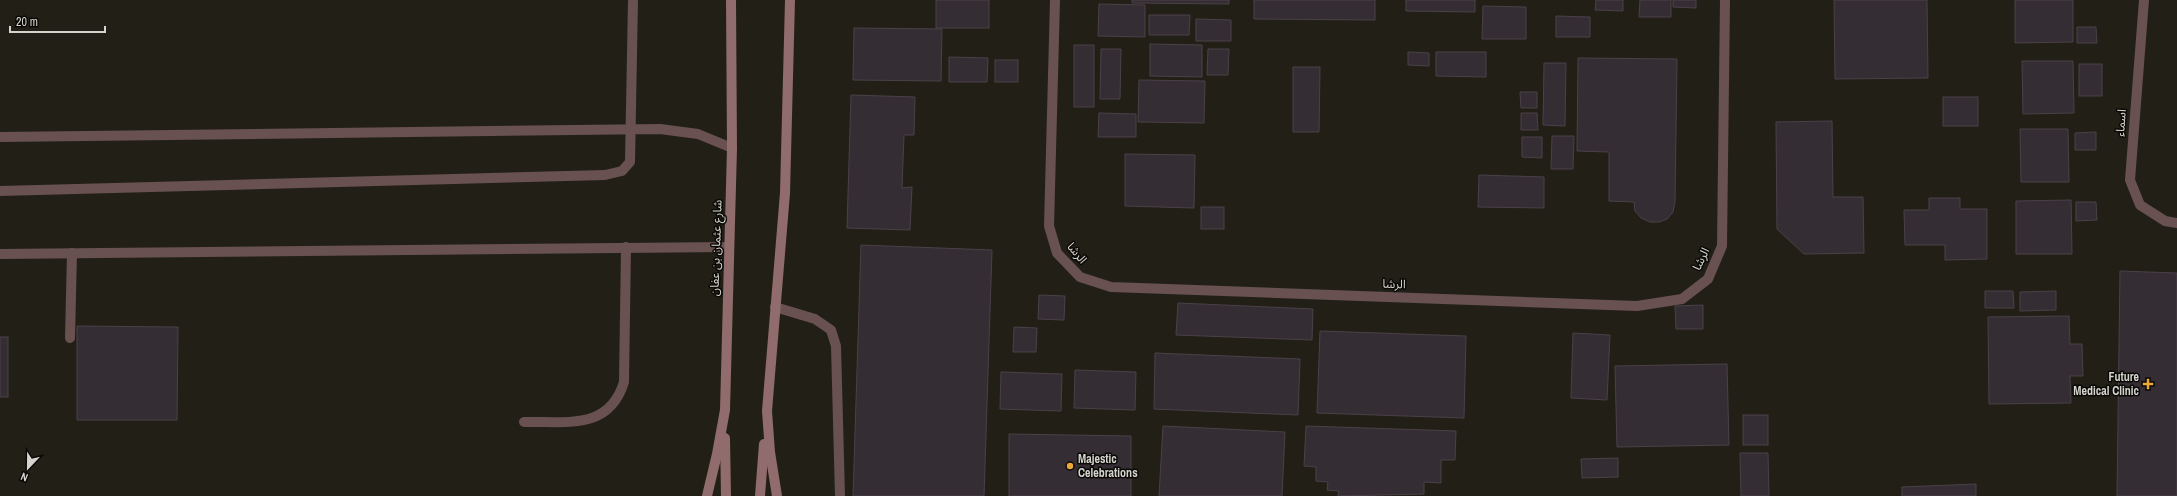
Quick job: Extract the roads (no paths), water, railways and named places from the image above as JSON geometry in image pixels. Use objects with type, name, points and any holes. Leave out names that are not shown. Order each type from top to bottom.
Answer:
[{"type":"street","points":[[0,191],[605,175],[622,171],[630,162],[634,0]]},
{"type":"street","name":"شارع عثمان بن عفان","points":[[707,496],[718,454],[724,410],[732,148],[731,0]]},
{"type":"street","points":[[760,496],[785,193],[790,0]]},
{"type":"street","name":"الرشا","points":[[1055,0],[1048,226],[1057,253],[1080,277],[1111,287],[1637,306],[1682,299],[1708,279],[1722,246],[1725,0]]},
{"type":"street","name":"اسماء","points":[[2144,0],[2130,180],[2140,205],[2165,221],[2177,223]]},
{"type":"street","points":[[0,137],[679,130],[698,134],[732,148]]},
{"type":"street","points":[[0,254],[729,246]]},
{"type":"street","points":[[524,422],[590,420],[609,410],[616,402],[624,382],[626,248]]},
{"type":"street","points":[[70,338],[72,253]]},
{"type":"street","points":[[775,307],[815,319],[831,330],[836,346],[840,496]]},
{"type":"street","points":[[724,410],[726,496]]},
{"type":"street","points":[[767,411],[770,452],[777,496]]},
{"type":"place","name":"Future Medical Clinic","points":[[2148,384]]},
{"type":"place","name":"Majestic Celebrations","points":[[1070,466]]}]
